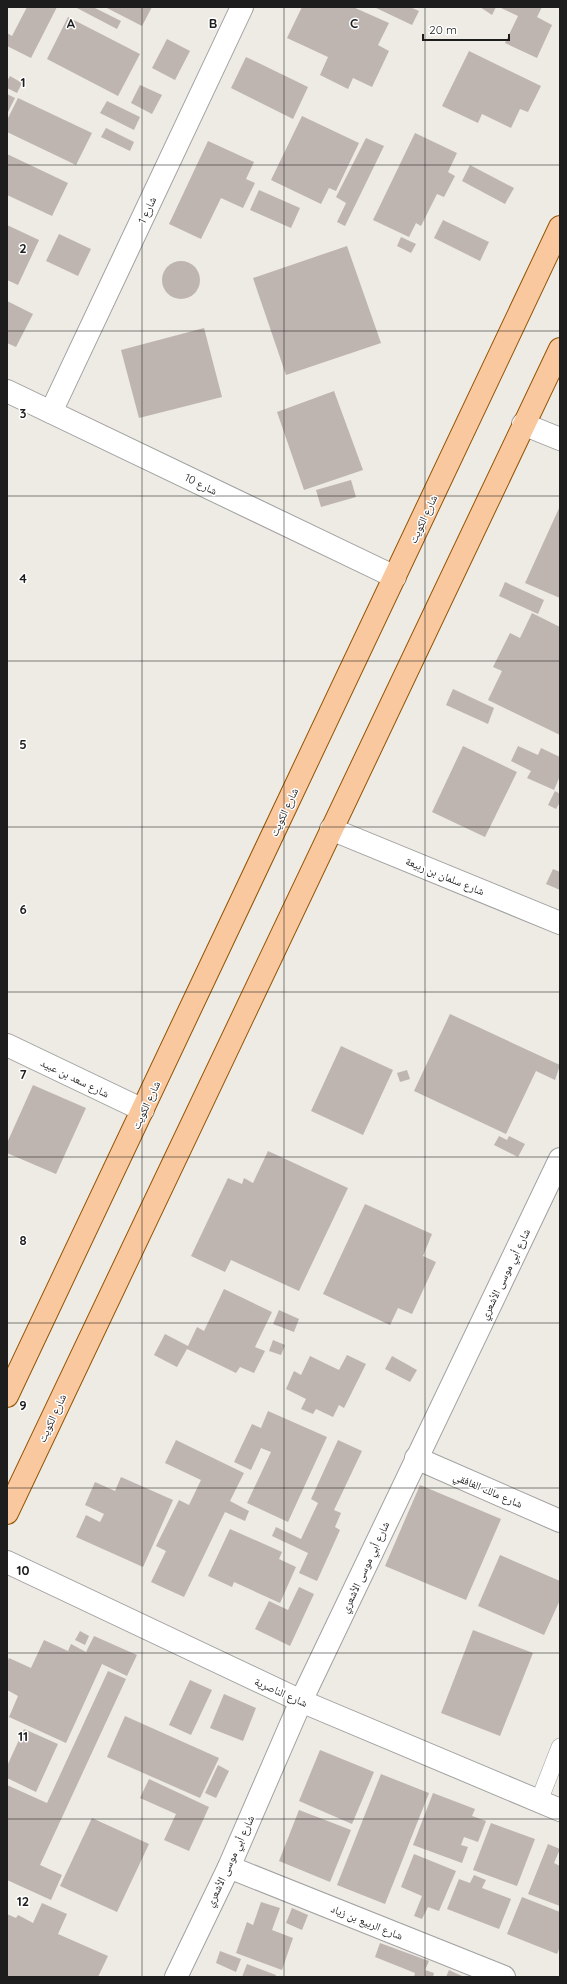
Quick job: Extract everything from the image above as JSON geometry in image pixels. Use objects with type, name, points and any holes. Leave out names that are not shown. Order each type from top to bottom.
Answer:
[{"type":"main road","name":"شارع الكويت","points":[[7,1396],[560,227]]},
{"type":"main road","name":"شارع الكويت","points":[[7,1513],[523,424],[560,349]]},
{"type":"street","name":"شارع 1","points":[[51,412],[242,7]]},
{"type":"street","name":"شارع 10","points":[[7,391],[395,577]]},
{"type":"street","points":[[523,424],[560,439]]},
{"type":"street","name":"شارع سلمان بن ربيعة","points":[[331,829],[560,922]]},
{"type":"street","name":"شارع سعد بن عبيد","points":[[7,1045],[143,1110]]},
{"type":"street","name":"شارع أبي موسى الأشعري","points":[[176,1977],[229,1867],[301,1701],[416,1458],[559,1165]]},
{"type":"street","name":"شارع مالك الغافقي","points":[[416,1458],[560,1521]]},
{"type":"street","name":"شارع الناصرية","points":[[7,1562],[301,1701],[560,1810]]},
{"type":"street","name":"شارع الربيع بن زياد","points":[[229,1867],[504,1977]]},
{"type":"lane","points":[[539,1801],[560,1747]]},
{"type":"building","points":[[27,7],[57,7],[31,58],[7,46],[7,33],[12,36]]},
{"type":"building","points":[[75,7],[93,7],[121,21],[117,29]]},
{"type":"building","points":[[105,7],[152,7],[142,26]]},
{"type":"building","points":[[302,7],[353,7],[389,23],[378,45],[389,51],[372,87],[353,78],[348,89],[320,75],[328,57],[287,38]]},
{"type":"building","points":[[374,7],[410,7],[419,11],[412,25]]},
{"type":"building","points":[[480,7],[496,7],[492,15]]},
{"type":"building","points":[[499,7],[542,7],[537,17],[552,25],[537,58],[505,43],[518,16]]},
{"type":"building","points":[[68,17],[140,54],[118,96],[47,59]]},
{"type":"building","points":[[167,39],[190,51],[175,80],[152,68]]},
{"type":"building","points":[[469,51],[541,86],[528,112],[520,109],[511,128],[482,114],[478,123],[442,106]]},
{"type":"building","points":[[246,57],[308,87],[293,119],[231,88]]},
{"type":"building","points":[[10,76],[22,83],[17,93],[7,88],[7,81]]},
{"type":"building","points":[[140,85],[162,95],[152,114],[131,103]]},
{"type":"building","points":[[7,94],[15,98],[7,114]]},
{"type":"building","points":[[18,98],[92,133],[76,165],[7,132],[7,120]]},
{"type":"building","points":[[107,101],[140,117],[134,130],[100,113]]},
{"type":"building","points":[[302,116],[359,143],[336,191],[329,188],[321,204],[271,180]]},
{"type":"building","points":[[106,128],[134,142],[130,151],[101,137]]},
{"type":"building","points":[[415,133],[457,153],[448,172],[455,176],[444,197],[437,194],[421,226],[416,223],[409,237],[373,220]]},
{"type":"building","points":[[366,138],[384,146],[345,226],[337,222],[346,203],[336,197]]},
{"type":"building","points":[[208,141],[254,162],[246,179],[255,183],[243,208],[221,198],[201,239],[169,224]]},
{"type":"building","points":[[7,154],[68,183],[52,216],[7,195]]},
{"type":"building","points":[[470,165],[514,188],[505,204],[462,181]]},
{"type":"building","points":[[259,190],[300,208],[291,228],[250,210]]},
{"type":"building","points":[[443,220],[489,242],[480,261],[434,238]]},
{"type":"building","points":[[7,225],[39,240],[18,285],[7,280]]},
{"type":"building","points":[[59,234],[91,249],[78,276],[46,261]]},
{"type":"building","points":[[401,237],[416,244],[411,253],[397,246]]},
{"type":"building","points":[[347,246],[381,343],[286,375],[253,278]]},
{"type":"building","points":[[177,261],[185,261],[195,266],[199,273],[199,287],[195,294],[185,299],[177,299],[167,294],[165,291],[162,284],[162,276],[167,266],[170,264]]},
{"type":"building","points":[[7,301],[33,314],[16,347],[7,343]]},
{"type":"building","points":[[204,328],[222,397],[139,418],[121,350]]},
{"type":"building","points":[[334,391],[363,470],[304,490],[277,412]]},
{"type":"building","points":[[351,480],[356,497],[321,507],[316,490]]},
{"type":"building","points":[[560,506],[560,598],[525,583]]},
{"type":"building","points":[[505,582],[544,600],[538,614],[499,596]]},
{"type":"building","points":[[532,613],[560,627],[560,735],[488,700],[502,671],[493,667],[510,633],[520,638]]},
{"type":"building","points":[[453,689],[494,708],[488,724],[446,705]]},
{"type":"building","points":[[463,746],[517,772],[485,837],[432,812]]},
{"type":"building","points":[[518,746],[538,755],[541,748],[560,757],[560,776],[554,790],[527,778],[531,771],[511,761]]},
{"type":"building","points":[[555,791],[560,794],[560,802],[556,809],[548,805]]},
{"type":"building","points":[[553,869],[560,872],[560,890],[546,884]]},
{"type":"building","points":[[450,1014],[560,1065],[555,1080],[536,1071],[506,1134],[414,1091]]},
{"type":"building","points":[[341,1046],[393,1070],[363,1135],[311,1111]]},
{"type":"building","points":[[407,1070],[410,1079],[400,1082],[397,1073]]},
{"type":"building","points":[[33,1085],[86,1108],[56,1174],[7,1153],[7,1143]]},
{"type":"building","points":[[499,1136],[507,1140],[509,1136],[525,1144],[518,1157],[494,1145]]},
{"type":"building","points":[[268,1151],[348,1188],[299,1291],[231,1260],[225,1272],[191,1256],[228,1178],[242,1184],[244,1178],[253,1183]]},
{"type":"building","points":[[365,1204],[432,1234],[423,1256],[436,1262],[412,1314],[398,1308],[390,1325],[323,1294]]},
{"type":"building","points":[[224,1289],[272,1312],[255,1347],[265,1351],[254,1373],[240,1367],[236,1373],[187,1349],[177,1367],[154,1355],[165,1334],[188,1346],[197,1327],[204,1331]]},
{"type":"building","points":[[279,1310],[299,1319],[294,1332],[273,1324]]},
{"type":"building","points":[[273,1340],[285,1345],[281,1355],[269,1351]]},
{"type":"building","points":[[347,1355],[366,1364],[344,1408],[339,1405],[333,1417],[316,1409],[313,1414],[301,1409],[306,1399],[286,1389],[294,1371],[301,1375],[310,1356],[339,1370]]},
{"type":"building","points":[[392,1356],[417,1370],[410,1382],[385,1369]]},
{"type":"building","points":[[268,1411],[327,1437],[288,1522],[247,1503],[271,1452],[261,1448],[251,1470],[234,1462],[252,1424],[261,1428]]},
{"type":"building","points":[[176,1440],[244,1473],[230,1501],[249,1511],[245,1521],[225,1512],[184,1597],[151,1582],[166,1551],[156,1546],[179,1500],[189,1505],[201,1480],[165,1463]]},
{"type":"building","points":[[338,1440],[362,1451],[334,1510],[341,1513],[335,1527],[340,1530],[317,1581],[299,1573],[308,1553],[272,1536],[276,1527],[301,1539],[318,1503],[311,1499]]},
{"type":"building","points":[[121,1477],[173,1500],[143,1567],[76,1537],[86,1515],[100,1522],[104,1514],[85,1505],[95,1482],[115,1491]]},
{"type":"building","points":[[420,1485],[501,1519],[466,1600],[385,1566]]},
{"type":"building","points":[[230,1529],[282,1552],[279,1559],[296,1567],[280,1603],[234,1582],[232,1587],[208,1576]]},
{"type":"building","points":[[500,1555],[560,1581],[560,1600],[544,1635],[478,1606]]},
{"type":"building","points":[[299,1587],[314,1594],[290,1646],[255,1629],[269,1601],[288,1610]]},
{"type":"building","points":[[473,1630],[533,1653],[500,1736],[441,1713]]},
{"type":"building","points":[[80,1631],[89,1636],[85,1645],[75,1640]]},
{"type":"building","points":[[94,1636],[137,1655],[127,1676],[102,1664],[66,1743],[9,1717],[18,1696],[7,1690],[7,1662],[9,1658],[31,1668],[44,1640],[68,1651],[71,1644],[86,1652]]},
{"type":"building","points":[[108,1671],[126,1679],[40,1865],[62,1875],[51,1900],[7,1880],[7,1785],[47,1803]]},
{"type":"building","points":[[190,1680],[212,1690],[191,1735],[169,1725]]},
{"type":"building","points":[[224,1694],[256,1708],[243,1741],[210,1728]]},
{"type":"building","points":[[125,1716],[219,1758],[200,1798],[107,1757]]},
{"type":"building","points":[[24,1729],[58,1744],[36,1792],[7,1778],[7,1766]]},
{"type":"building","points":[[320,1750],[374,1772],[352,1824],[299,1801]]},
{"type":"building","points":[[218,1765],[229,1771],[216,1798],[205,1793]]},
{"type":"building","points":[[381,1774],[429,1793],[385,1904],[337,1885]]},
{"type":"building","points":[[149,1779],[209,1807],[189,1851],[164,1840],[176,1814],[140,1798]]},
{"type":"building","points":[[433,1793],[475,1809],[472,1816],[486,1821],[478,1842],[464,1837],[461,1845],[468,1847],[462,1863],[413,1845]]},
{"type":"building","points":[[299,1810],[351,1830],[330,1882],[279,1861]]},
{"type":"building","points":[[92,1818],[149,1844],[117,1912],[60,1886]]},
{"type":"building","points":[[491,1823],[535,1839],[517,1886],[473,1870]]},
{"type":"building","points":[[548,1844],[560,1849],[554,1863],[560,1866],[560,1906],[528,1894]]},
{"type":"building","points":[[414,1854],[456,1871],[439,1911],[428,1907],[422,1919],[414,1916],[422,1896],[401,1887]]},
{"type":"building","points":[[474,1875],[486,1880],[482,1888],[511,1899],[499,1929],[447,1909],[459,1879],[470,1883]]},
{"type":"building","points":[[522,1897],[560,1912],[560,1947],[557,1954],[507,1934]]},
{"type":"building","points":[[261,1902],[280,1908],[272,1930],[293,1938],[282,1970],[236,1953],[247,1922],[253,1925]]},
{"type":"building","points":[[42,1903],[67,1914],[58,1934],[108,1956],[98,1977],[7,1977],[7,1914],[16,1918],[18,1915],[33,1923]]},
{"type":"building","points":[[292,1908],[308,1915],[302,1930],[286,1923]]},
{"type":"building","points":[[380,1943],[429,1961],[425,1970],[434,1973],[433,1977],[414,1977],[415,1973],[375,1957]]},
{"type":"building","points":[[220,1951],[241,1959],[236,1972],[216,1963]]},
{"type":"building","points":[[247,1964],[276,1975],[275,1977],[242,1977]]},
{"type":"building","points":[[449,1970],[464,1977],[446,1977]]}]
